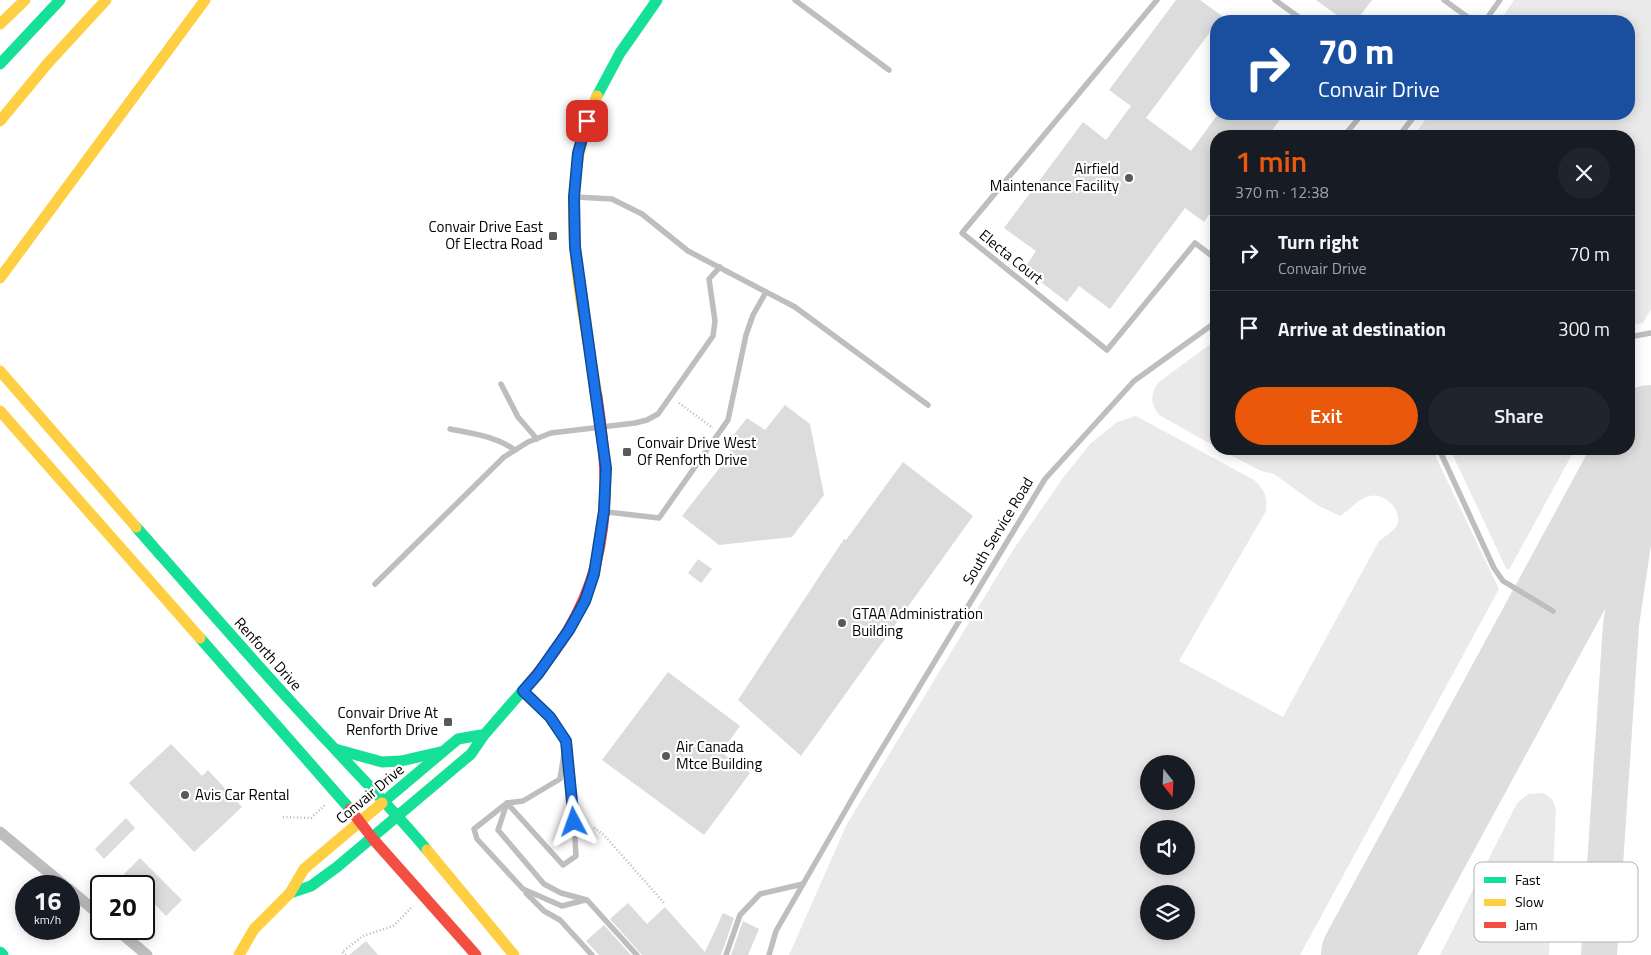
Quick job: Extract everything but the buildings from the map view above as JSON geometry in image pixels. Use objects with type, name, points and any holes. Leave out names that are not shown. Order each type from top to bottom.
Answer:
[{"type":"main road","points":[[0,24],[25,0]]},
{"type":"main road","points":[[0,64],[60,0]]},
{"type":"main road","points":[[0,108],[48,62],[106,0]]},
{"type":"main road","points":[[0,278],[205,0]]},
{"type":"main road","name":"Convair Drive","points":[[290,893],[312,886],[373,839],[471,754],[482,735],[538,674],[569,630],[585,601],[594,574],[604,511],[606,468],[575,247],[574,197],[578,153],[597,94],[610,67],[656,0]]},
{"type":"main road","points":[[0,121],[48,62]]},
{"type":"main road","name":"Renforth Drive","points":[[0,371],[230,635],[333,748],[399,816],[514,955]]},
{"type":"main road","points":[[0,411],[476,955]]},
{"type":"main road","name":"Convair Drive","points":[[239,955],[254,929],[290,893],[304,870],[458,739],[482,735]]},
{"type":"main road","points":[[333,748],[362,758],[384,762],[402,762],[446,750]]},
{"type":"main road","points":[[0,952],[3,955]]},
{"type":"street","points":[[0,832],[52,875]]},
{"type":"street","points":[[80,898],[90,907]]},
{"type":"street","points":[[130,940],[148,955]]},
{"type":"lane","points":[[795,0],[889,70]]},
{"type":"lane","name":"Electa Court","points":[[1157,0],[962,233],[1107,350],[1195,243],[1210,254]]},
{"type":"lane","points":[[1275,0],[1296,15]]},
{"type":"lane","points":[[1444,0],[1465,15]]},
{"type":"lane","points":[[1489,15],[1500,0]]},
{"type":"lane","points":[[1349,130],[1357,120]]},
{"type":"lane","points":[[1404,130],[1411,120]]},
{"type":"lane","points":[[574,197],[612,199],[642,214],[688,250],[795,307],[928,405]]},
{"type":"lane","points":[[374,584],[481,477],[515,450],[551,433],[601,428],[647,420],[658,414],[713,336],[715,321],[709,279],[720,267]]},
{"type":"lane","points":[[604,511],[659,518],[728,420],[746,335],[766,292]]},
{"type":"lane","name":"South Service Road","points":[[769,955],[776,931],[863,780],[1045,479],[1134,381],[1210,326]]},
{"type":"lane","points":[[1635,337],[1651,334]]},
{"type":"lane","points":[[501,384],[518,417],[537,439]]},
{"type":"lane","points":[[450,429],[489,436],[500,440],[515,450]]},
{"type":"lane","points":[[1442,455],[1494,568],[1503,581],[1553,611]]},
{"type":"lane","points":[[523,691],[550,717],[566,741],[566,751],[560,779],[524,801],[507,803],[474,829],[477,839],[523,890],[544,911],[560,920],[592,955]]},
{"type":"lane","points":[[507,803],[563,865],[576,856],[571,771],[566,751]]},
{"type":"lane","points":[[507,803],[498,830],[544,884],[561,893],[587,900],[637,955]]},
{"type":"lane","points":[[726,955],[740,916],[760,894],[803,884]]},
{"type":"lane","points":[[523,890],[562,906],[587,900]]},
{"type":"path","points":[[680,403],[719,432]]},
{"type":"path","points":[[283,817],[311,818],[326,804]]},
{"type":"path","points":[[594,828],[604,835],[665,904]]},
{"type":"path","points":[[346,955],[342,952],[357,940],[393,926],[414,905]]},
{"type":"shaded area","points":[[1514,0],[1651,0],[1651,309],[1643,323],[1635,325],[1635,130],[1418,130],[1425,120],[1635,120],[1635,15],[1504,15]]},
{"type":"shaded area","points":[[1210,344],[1210,444],[1159,415],[1152,398],[1159,382]]},
{"type":"shaded area","points":[[1136,416],[1254,480],[1263,490],[1266,497],[1266,511],[1179,661],[1283,717],[1379,541],[1397,525],[1397,514],[1391,503],[1375,495],[1362,499],[1340,516],[1317,505],[1274,474],[1261,471],[1230,455],[1435,455],[1499,589],[1300,955],[789,955],[847,824],[1013,550],[1063,478],[1090,444],[1117,422]]},
{"type":"shaded area","points":[[1453,455],[1572,455],[1509,570],[1506,568]]},
{"type":"shaded area","points":[[1543,793],[1552,799],[1556,809],[1553,862],[1487,862],[1517,803],[1528,794]]},
{"type":"shaded area","points":[[1474,888],[1474,942],[1550,942],[1549,955],[1440,955]]},
{"type":"taxiway","points":[[1605,862],[1621,625],[1635,530],[1651,471]]},
{"type":"taxiway","points":[[1369,955],[1389,912]]},
{"type":"taxiway","points":[[1599,955],[1600,942]]},
{"type":"runway","points":[[1366,955],[1651,430]]},
{"type":"traffic: fast","points":[[0,64],[60,0]]},
{"type":"traffic: fast","points":[[597,96],[620,53],[657,0]]},
{"type":"traffic: fast","points":[[136,527],[258,665],[427,850]]},
{"type":"traffic: fast","points":[[200,638],[350,809]]},
{"type":"traffic: fast","points":[[290,893],[311,886],[337,867],[471,754],[484,735],[532,680]]},
{"type":"traffic: fast","points":[[382,803],[458,739],[481,735]]},
{"type":"traffic: fast","points":[[335,749],[382,762],[401,761],[440,752]]},
{"type":"traffic: fast","points":[[0,952],[3,955]]},
{"type":"traffic: slow","points":[[0,24],[25,0]]},
{"type":"traffic: slow","points":[[0,121],[48,63],[106,0]]},
{"type":"traffic: slow","points":[[0,278],[205,0]]},
{"type":"traffic: slow","points":[[597,96],[584,133],[576,171],[573,208],[578,282],[597,396]]},
{"type":"traffic: slow","points":[[0,371],[136,527]]},
{"type":"traffic: slow","points":[[0,411],[200,638]]},
{"type":"traffic: slow","points":[[239,955],[254,929],[290,893],[304,869],[382,803]]},
{"type":"traffic: slow","points":[[427,850],[514,955]]},
{"type":"traffic: jam","points":[[532,680],[558,647],[577,614],[591,581],[600,547],[604,512],[605,475],[597,396]]},
{"type":"traffic: jam","points":[[350,809],[373,839],[476,955]]},
{"type":"place","name":"Airfield Maintenance Facility","points":[[1129,178]]},
{"type":"place","name":"Convair Drive East Of Electra Road","points":[[553,236]]},
{"type":"place","name":"Convair Drive West Of Renforth Drive","points":[[627,452]]},
{"type":"place","name":"GTAA Administration Building","points":[[842,623]]},
{"type":"place","name":"Convair Drive At Renforth Drive","points":[[448,722]]},
{"type":"place","name":"Air Canada Mtce Building","points":[[666,756]]},
{"type":"place","name":"Avis Car Rental","points":[[185,795]]},
{"type":"route","points":[[574,822],[571,771],[566,751],[566,741],[550,717],[523,691],[538,674],[569,630],[585,601],[594,574],[604,511],[606,468],[575,247],[574,197],[578,153],[587,121]]}]
